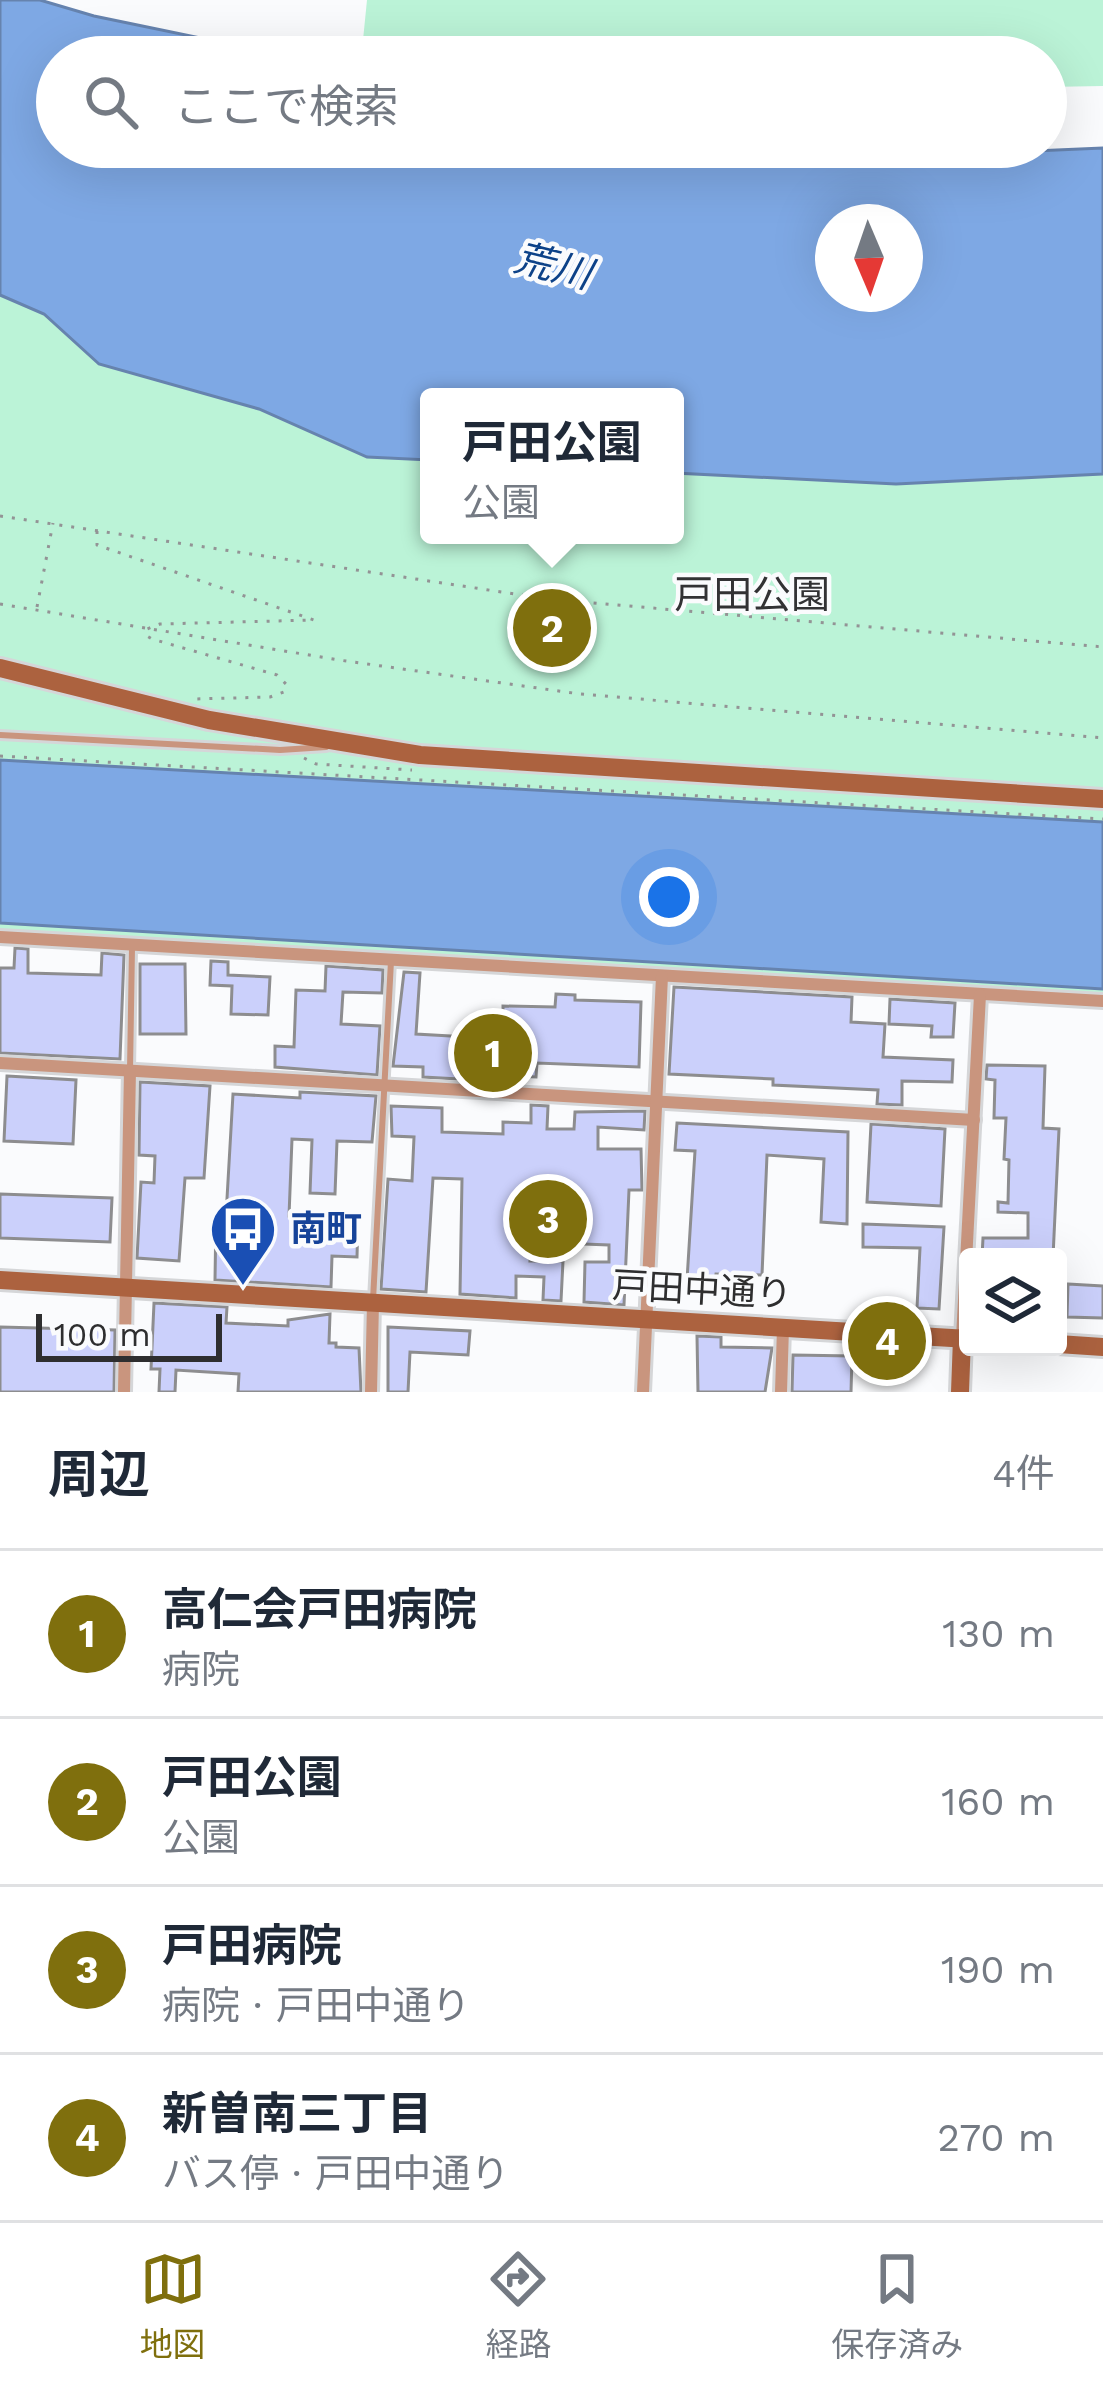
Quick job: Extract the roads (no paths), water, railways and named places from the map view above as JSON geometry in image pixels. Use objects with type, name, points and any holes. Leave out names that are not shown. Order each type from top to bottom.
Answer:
[{"type":"street","points":[[0,668],[209,719],[346,745],[477,760],[1103,800]]},
{"type":"street","points":[[0,937],[1103,1001]]},
{"type":"street","points":[[643,1392],[662,976]]},
{"type":"street","points":[[969,1248],[980,995]]},
{"type":"street","points":[[0,1063],[974,1120]]},
{"type":"street","points":[[124,1392],[130,1070]]},
{"type":"street","name":"戸田中通り","points":[[0,1280],[959,1338]]},
{"type":"street","points":[[371,1392],[373,1303]]},
{"type":"street","points":[[781,1392],[783,1328]]},
{"type":"street","points":[[1067,1345],[1103,1347]]},
{"type":"street","points":[[960,1392],[963,1356]]},
{"type":"lane","points":[[0,735],[280,751],[346,745]]},
{"type":"lane","points":[[130,1070],[132,945]]},
{"type":"lane","points":[[373,1303],[391,962]]},
{"type":"water","name":"荒川","points":[[0,0],[40,0],[191,36],[36,36],[36,168],[1067,168],[1067,150],[1103,148],[1103,474],[896,484],[684,473],[684,388],[420,388],[420,460],[367,457],[259,409],[99,364],[44,314],[0,295]]},
{"type":"water","points":[[0,760],[1103,822],[1103,989],[0,923]]},
{"type":"place","name":"戸田公園","points":[[552,628]]},
{"type":"place","name":"高仁会戸田病院","points":[[493,1053]]},
{"type":"place","name":"戸田病院","points":[[548,1219]]},
{"type":"place","name":"南町","points":[[243,1288]]},
{"type":"place","name":"新曽南三丁目","points":[[887,1341]]},
{"type":"district","name":"戸田公園","points":[[752,594]]}]
